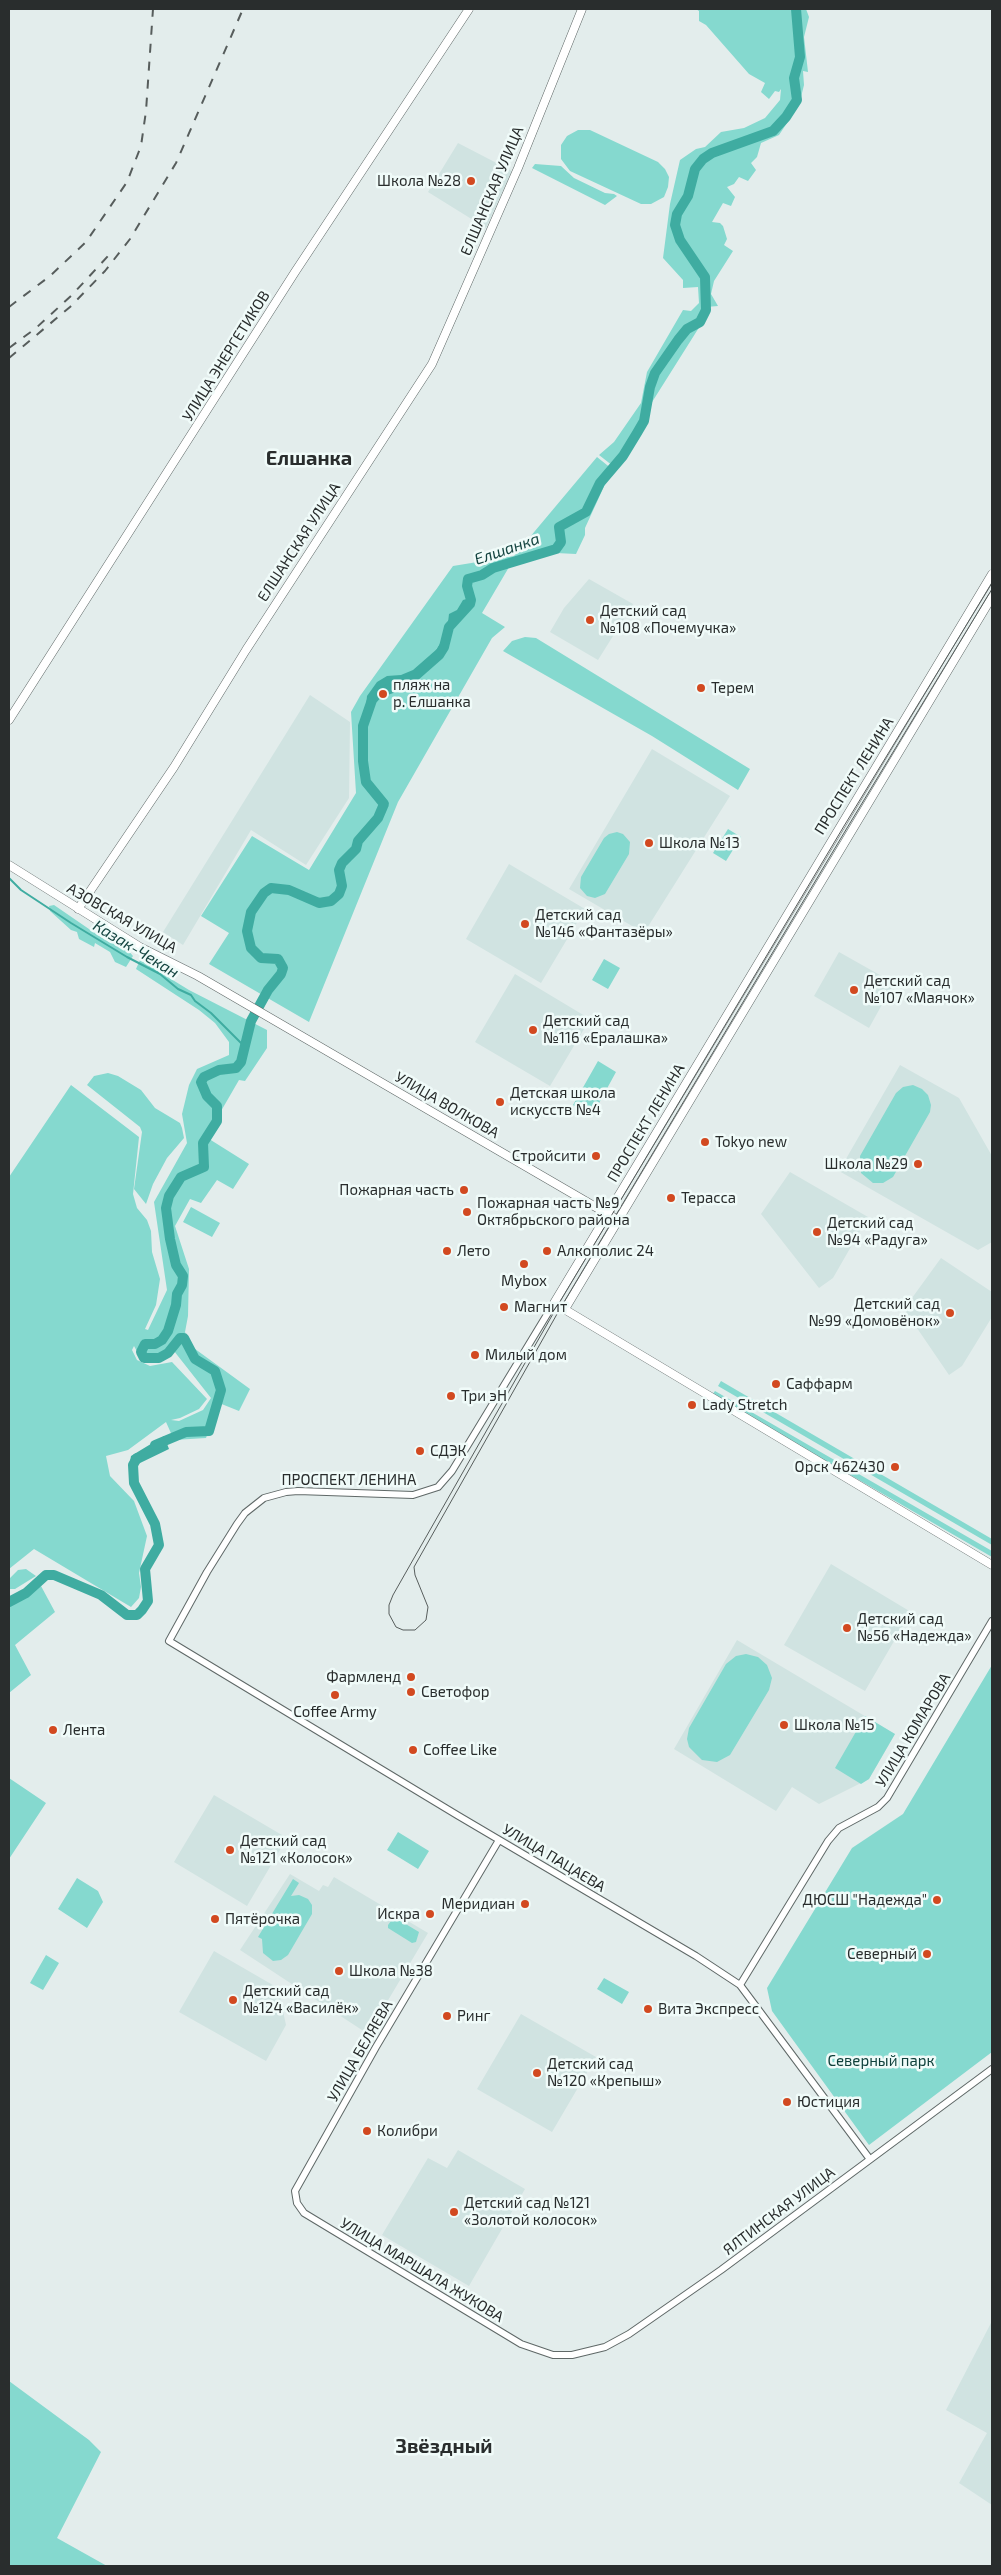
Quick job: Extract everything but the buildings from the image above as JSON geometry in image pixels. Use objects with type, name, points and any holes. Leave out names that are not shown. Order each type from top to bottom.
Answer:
[{"type":"main road","name":"УЛИЦА ЭНЕРГЕТИКОВ","points":[[9,720],[301,264],[469,9]]},
{"type":"main road","name":"ЕЛШАНСКАЯ УЛИЦА","points":[[78,909],[174,767],[246,650],[432,364],[518,168],[582,9]]},
{"type":"main road","name":"ПРОСПЕКТ ЛЕНИНА","points":[[554,1303],[992,574]]},
{"type":"main road","name":"ПРОСПЕКТ ЛЕНИНА","points":[[565,1309],[992,598]]},
{"type":"main road","name":"АЗОВСКАЯ УЛИЦА","points":[[9,865],[140,947],[262,1014]]},
{"type":"main road","name":"УЛИЦА ВОЛКОВА","points":[[262,1014],[618,1220]]},
{"type":"main road","points":[[554,1303],[992,1565]]},
{"type":"street","name":"ПРОСПЕКТ ЛЕНИНА","points":[[169,1641],[206,1572],[237,1524],[245,1513],[264,1498],[298,1491],[413,1495],[438,1487],[452,1471],[554,1303]]},
{"type":"street","name":"УЛИЦА КОМАРОВА","points":[[740,1985],[828,1841],[839,1828],[878,1807],[887,1798],[992,1620]]},
{"type":"street","name":"УЛИЦА ПАЦАЕВА","points":[[169,1641],[499,1840],[696,1956],[740,1985],[869,2158]]},
{"type":"street","name":"УЛИЦА БЕЛЯЕВА","points":[[305,2172],[499,1840]]},
{"type":"street","name":"ЯЛТИНСКАЯ УЛИЦА","points":[[572,2355],[605,2347],[629,2334],[721,2270],[992,2068]]},
{"type":"street","name":"УЛИЦА МАРШАЛА ЖУКОВА","points":[[305,2172],[295,2191],[296,2203],[304,2213],[521,2344],[553,2355],[572,2355]]},
{"type":"shaded area","name":"Школа №28","points":[[458,143],[512,171],[486,228],[428,192]]},
{"type":"shaded area","name":"Детский сад №108 «Почемучка»","points":[[589,579],[633,604],[598,660],[550,632],[564,608]]},
{"type":"shaded area","points":[[470,598],[470,604],[462,615],[457,617],[448,639],[424,671],[417,671],[407,681],[396,681],[377,692],[375,701],[370,708],[366,707],[367,696],[377,682],[387,676],[401,675],[413,670],[437,649],[447,631],[449,614],[457,610],[463,600]]},
{"type":"shaded area","points":[[310,695],[350,722],[349,798],[306,865],[251,830],[183,945],[163,932]]},
{"type":"shaded area","name":"Школа №13","points":[[652,749],[730,796],[644,933],[569,889]]},
{"type":"shaded area","name":"Детский сад №146 «Фантазёры»","points":[[509,864],[585,909],[541,983],[466,939]]},
{"type":"shaded area","name":"Детский сад №107 «Маячок»","points":[[839,952],[894,983],[869,1028],[814,996]]},
{"type":"shaded area","name":"Детский сад №116 «Ералашка»","points":[[515,974],[590,1019],[550,1086],[475,1042]]},
{"type":"shaded area","name":"Школа №29","points":[[900,1065],[959,1098],[992,1156],[992,1242],[978,1250],[839,1171]]},
{"type":"shaded area","name":"Детский сад №94 «Радуга»","points":[[790,1172],[868,1217],[833,1278],[819,1288],[761,1214]]},
{"type":"shaded area","name":"Детский сад №99 «Домовёнок»","points":[[941,1258],[992,1292],[992,1317],[962,1366],[949,1375],[904,1309]]},
{"type":"shaded area","points":[[164,1436],[169,1449],[138,1464],[132,1470],[129,1467],[131,1456]]},
{"type":"shaded area","name":"Детский сад №56 «Надежда»","points":[[831,1564],[911,1612],[865,1691],[784,1645]]},
{"type":"shaded area","name":"Школа №15","points":[[737,1640],[895,1734],[869,1779],[819,1804],[792,1787],[776,1811],[674,1749]]},
{"type":"shaded area","name":"Детский сад №121 «Колосок»","points":[[214,1795],[287,1838],[247,1906],[174,1862]]},
{"type":"shaded area","name":"Школа №38","points":[[290,1874],[319,1891],[323,1885],[328,1887],[334,1877],[428,1933],[368,2034],[240,1950]]},
{"type":"shaded area","name":"Детский сад №124 «Василёк»","points":[[214,1951],[278,1988],[286,2025],[266,2061],[179,2012]]},
{"type":"shaded area","name":"Детский сад №120 «Крепыш»","points":[[521,2014],[596,2057],[552,2132],[477,2089]]},
{"type":"shaded area","name":"Детский сад №121 «Золотой колосок»","points":[[458,2150],[525,2189],[469,2286],[382,2235],[428,2158],[447,2168]]},
{"type":"shaded area","points":[[992,2321],[992,2505],[959,2483],[987,2433],[946,2410]]},
{"type":"green space","points":[[696,9],[806,9],[809,17],[804,37],[808,72],[803,71],[804,85],[799,105],[779,135],[761,143],[757,157],[751,163],[756,170],[748,181],[739,177],[734,184],[727,187],[735,197],[731,206],[723,203],[712,222],[720,223],[723,226],[727,239],[724,245],[733,251],[714,281],[711,294],[718,306],[706,307],[703,312],[705,318],[642,418],[626,454],[618,464],[616,463],[613,466],[599,455],[614,442],[641,403],[647,372],[683,310],[691,311],[699,303],[698,287],[683,288],[683,280],[663,258],[670,204],[680,160],[696,149],[705,147],[721,132],[744,128],[765,118],[780,100],[781,89],[779,92],[775,91],[769,99],[761,92],[765,83],[749,74],[706,25],[699,21],[699,11]]},
{"type":"green space","points":[[578,130],[590,130],[658,162],[665,169],[669,177],[664,197],[651,204],[641,204],[570,171],[561,159],[561,145],[567,136]]},
{"type":"green space","points":[[535,164],[561,166],[574,178],[605,193],[617,196],[605,205],[532,168]]},
{"type":"green space","points":[[597,457],[612,469],[585,528],[585,535],[576,554],[556,553],[512,562],[482,613],[505,627],[492,638],[398,802],[309,1022],[209,964],[229,933],[201,916],[252,836],[309,870],[356,793],[351,712],[360,696],[453,566],[514,556]]},
{"type":"green space","points":[[525,637],[536,638],[750,769],[738,790],[652,736],[503,651],[512,641]]},
{"type":"green space","points":[[728,829],[741,837],[726,861],[713,853]]},
{"type":"green space","points":[[617,832],[623,834],[630,842],[629,854],[605,894],[595,898],[587,896],[580,888],[581,877],[604,838],[609,834]]},
{"type":"green space","points":[[54,905],[105,940],[127,949],[133,956],[126,967],[115,962],[110,952],[95,943],[94,947],[79,939],[77,932],[71,930],[50,911],[49,906]]},
{"type":"green space","points":[[604,959],[620,968],[608,989],[592,980]]},
{"type":"green space","points":[[140,960],[189,990],[267,1030],[267,1048],[245,1081],[239,1080],[206,1137],[249,1164],[233,1189],[217,1180],[201,1203],[190,1199],[175,1226],[189,1269],[188,1316],[185,1332],[191,1346],[250,1389],[239,1411],[219,1403],[206,1438],[174,1440],[166,1422],[128,1450],[106,1456],[110,1476],[134,1501],[147,1536],[139,1573],[141,1587],[139,1598],[131,1607],[34,1549],[9,1569],[9,1177],[71,1085],[139,1137],[133,1194],[137,1208],[147,1220],[151,1231],[152,1252],[160,1279],[156,1305],[145,1329],[148,1330],[167,1290],[154,1202],[187,1143],[182,1114],[189,1085],[197,1069],[229,1055],[229,1042],[215,1023],[199,1010],[136,969]],"holes":[[[134,1346],[140,1357],[154,1362],[174,1351],[211,1398],[203,1410],[179,1421],[171,1420],[199,1409],[207,1399],[172,1362],[150,1366],[137,1360],[132,1350]]]},
{"type":"green space","points":[[598,1061],[616,1072],[592,1116],[573,1105]]},
{"type":"green space","points":[[108,1073],[118,1076],[141,1090],[155,1108],[180,1123],[182,1128],[184,1138],[167,1158],[153,1184],[146,1204],[134,1189],[142,1132],[140,1127],[87,1085],[94,1076]]},
{"type":"green space","points":[[913,1085],[922,1089],[928,1095],[931,1105],[930,1112],[893,1177],[883,1183],[873,1183],[861,1173],[860,1156],[896,1093],[903,1087]]},
{"type":"green space","points":[[191,1207],[220,1223],[212,1237],[183,1222]]},
{"type":"green space","points":[[721,1381],[992,1539],[992,1545],[718,1386]]},
{"type":"green space","points":[[715,1391],[992,1551],[992,1557],[712,1395]]},
{"type":"green space","points":[[26,1569],[36,1576],[15,1589],[9,1589],[9,1579],[18,1570]]},
{"type":"green space","points":[[41,1586],[55,1612],[15,1645],[31,1675],[9,1693],[9,1605]]},
{"type":"green space","points":[[746,1654],[758,1657],[767,1665],[772,1678],[769,1690],[730,1755],[717,1762],[702,1760],[689,1747],[687,1739],[689,1728],[726,1664],[736,1656]]},
{"type":"green space","name":"Северный парк","points":[[992,1665],[992,2052],[869,2145],[772,2011],[767,1988],[852,1848],[903,1814]]},
{"type":"green space","points":[[865,1716],[895,1734],[869,1779],[861,1784],[835,1768]]},
{"type":"green space","points":[[9,1778],[46,1803],[9,1859]]},
{"type":"green space","points":[[398,1832],[429,1851],[418,1869],[387,1850]]},
{"type":"green space","points":[[77,1878],[98,1891],[103,1902],[87,1928],[58,1909]]},
{"type":"green space","points":[[293,1879],[299,1883],[291,1896],[299,1895],[308,1899],[312,1905],[312,1914],[288,1955],[281,1960],[273,1961],[263,1953],[262,1939],[258,1937]]},
{"type":"green space","points":[[394,1917],[419,1932],[416,1942],[412,1943],[388,1928]]},
{"type":"green space","points":[[46,1955],[59,1963],[43,1990],[30,1983]]},
{"type":"green space","points":[[604,1978],[629,1992],[622,2004],[597,1989]]},
{"type":"green space","points":[[9,2381],[89,2440],[101,2452],[57,2538],[107,2566],[9,2566]]},
{"type":"waterway","name":"Елшанка","points":[[155,1445],[186,1432],[209,1431],[221,1390],[215,1371],[195,1359],[184,1338],[180,1338],[168,1353],[159,1358],[144,1358],[141,1352],[145,1344],[155,1344],[162,1340],[168,1331],[176,1305],[177,1294],[182,1285],[183,1276],[176,1265],[166,1208],[169,1196],[181,1177],[204,1167],[203,1143],[217,1121],[217,1106],[207,1096],[201,1082],[204,1077],[219,1070],[236,1068],[241,1062],[251,1021],[283,968],[278,959],[261,958],[251,948],[247,931],[251,912],[264,893],[271,888],[289,890],[319,903],[331,901],[339,894],[342,886],[339,870],[342,863],[356,849],[358,841],[378,818],[384,804],[366,782],[363,761],[363,726],[372,700],[378,693],[401,685],[414,677],[439,655],[444,647],[449,627],[470,604],[471,600],[467,586],[468,579],[482,575],[493,568],[556,549],[561,542],[559,527],[586,512],[600,483],[623,456],[637,433],[644,421],[650,387],[655,373],[678,340],[687,329],[700,322],[706,310],[705,277],[680,240],[675,225],[677,214],[688,196],[695,169],[703,159],[712,153],[773,131],[786,117],[797,100],[794,78],[800,57],[796,9]]},
{"type":"waterway","name":"Казак-Чекан","points":[[9,878],[21,890],[71,923],[127,957],[160,974],[178,989],[191,995],[195,1001],[211,1013],[245,1047]]},
{"type":"waterway","name":"Елшанка","points":[[9,1602],[26,1593],[46,1575],[54,1575],[101,1595],[127,1615],[137,1615],[142,1610],[148,1601],[145,1569],[159,1545],[155,1524],[134,1483],[133,1465],[137,1458]]},
{"type":"tram line","points":[[992,583],[844,826],[558,1305],[393,1595],[389,1605],[389,1614],[396,1627],[403,1630],[415,1630],[426,1620],[428,1607],[415,1575],[414,1567],[561,1307],[992,589]]},
{"type":"railway","points":[[9,307],[50,276],[86,242],[127,182],[141,146],[146,111],[153,9]]},
{"type":"railway","points":[[9,358],[70,307],[105,271],[130,239],[176,163],[243,9]]},
{"type":"railway","points":[[9,348],[36,328],[72,295],[108,256]]},
{"type":"place","name":"Школа №28","points":[[471,181]]},
{"type":"place","name":"Детский сад №108 «Почемучка»","points":[[590,620]]},
{"type":"place","name":"Терем","points":[[701,688]]},
{"type":"place","name":"пляж на р. Елшанка","points":[[383,694]]},
{"type":"place","name":"Школа №13","points":[[649,843]]},
{"type":"place","name":"Детский сад №146 «Фантазёры»","points":[[525,924]]},
{"type":"place","name":"Детский сад №107 «Маячок»","points":[[854,990]]},
{"type":"place","name":"Детский сад №116 «Ералашка»","points":[[533,1030]]},
{"type":"place","name":"Детская школа искусств №4","points":[[500,1102]]},
{"type":"place","name":"Tokyo new","points":[[705,1142]]},
{"type":"place","name":"Стройсити","points":[[596,1156]]},
{"type":"place","name":"Школа №29","points":[[918,1164]]},
{"type":"place","name":"Пожарная часть","points":[[464,1190]]},
{"type":"place","name":"Терасса","points":[[671,1198]]},
{"type":"place","name":"Пожарная часть №9 Октябрьского района","points":[[467,1212]]},
{"type":"place","name":"Детский сад №94 «Радуга»","points":[[817,1232]]},
{"type":"place","name":"Лето","points":[[447,1251]]},
{"type":"place","name":"Алкополис 24","points":[[547,1251]]},
{"type":"place","name":"Mybox","points":[[524,1264]]},
{"type":"place","name":"Магнит","points":[[504,1307]]},
{"type":"place","name":"Детский сад №99 «Домовёнок»","points":[[950,1313]]},
{"type":"place","name":"Милый дом","points":[[475,1355]]},
{"type":"place","name":"Саффарм","points":[[776,1384]]},
{"type":"place","name":"Три эН","points":[[451,1396]]},
{"type":"place","name":"Lady Stretch","points":[[692,1405]]},
{"type":"place","name":"СДЭК","points":[[420,1451]]},
{"type":"place","name":"Орск 462430","points":[[895,1467]]},
{"type":"place","name":"Детский сад №56 «Надежда»","points":[[847,1628]]},
{"type":"place","name":"Фармленд","points":[[411,1677]]},
{"type":"place","name":"Светофор","points":[[411,1692]]},
{"type":"place","name":"Coffee Army","points":[[335,1695]]},
{"type":"place","name":"Школа №15","points":[[784,1725]]},
{"type":"place","name":"Лента","points":[[53,1730]]},
{"type":"place","name":"Coffee Like","points":[[413,1750]]},
{"type":"place","name":"Детский сад №121 «Колосок»","points":[[230,1850]]},
{"type":"place","name":"ДЮСШ \"Надежда\"","points":[[937,1900]]},
{"type":"place","name":"Меридиан","points":[[525,1904]]},
{"type":"place","name":"Искра","points":[[430,1914]]},
{"type":"place","name":"Пятёрочка","points":[[215,1919]]},
{"type":"place","name":"Северный","points":[[927,1954]]},
{"type":"place","name":"Школа №38","points":[[339,1971]]},
{"type":"place","name":"Детский сад №124 «Василёк»","points":[[233,2000]]},
{"type":"place","name":"Вита Экспресс","points":[[648,2009]]},
{"type":"place","name":"Ринг","points":[[447,2016]]},
{"type":"place","name":"Детский сад №120 «Крепыш»","points":[[537,2073]]},
{"type":"place","name":"Юстиция","points":[[787,2102]]},
{"type":"place","name":"Колибри","points":[[367,2131]]},
{"type":"place","name":"Детский сад №121 «Золотой колосок»","points":[[454,2212]]},
{"type":"district","name":"Елшанка","points":[[309,458]]},
{"type":"district","name":"Звёздный","points":[[444,2446]]}]
